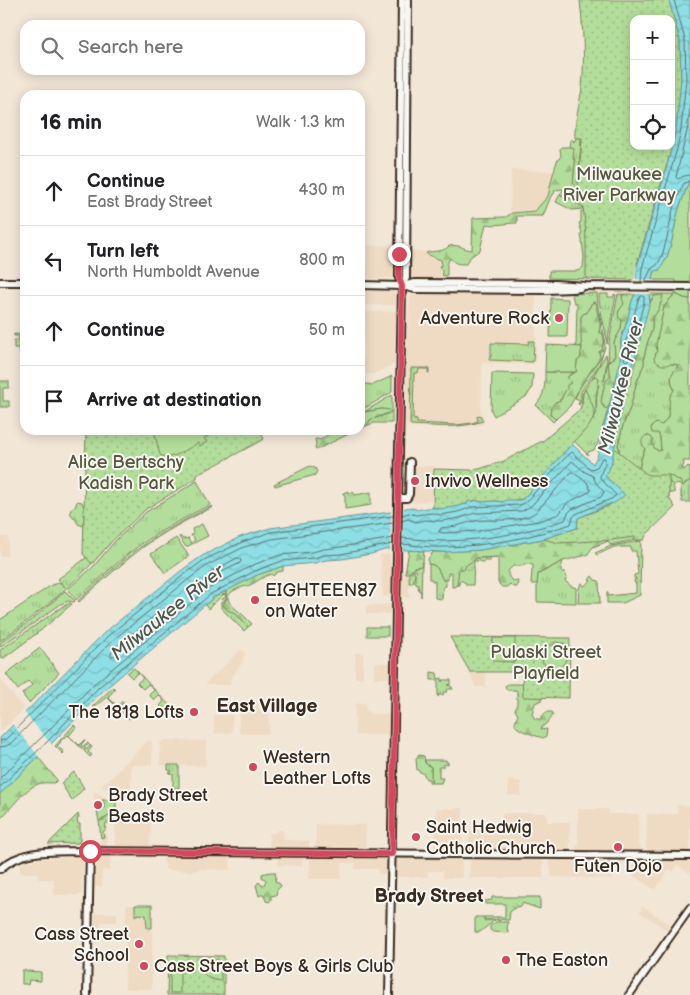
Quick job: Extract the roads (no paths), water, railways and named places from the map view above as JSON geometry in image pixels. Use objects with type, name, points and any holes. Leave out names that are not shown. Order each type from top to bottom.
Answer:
[{"type":"main road","points":[[389,995],[402,286],[399,278],[402,0]]},
{"type":"main road","points":[[402,286],[406,278],[408,0]]},
{"type":"main road","points":[[0,282],[20,282]]},
{"type":"main road","points":[[365,285],[402,286],[415,289],[489,286],[572,289],[586,286],[690,287]]},
{"type":"main road","points":[[398,498],[407,498],[409,494],[410,462]]},
{"type":"main road","points":[[87,995],[90,851]]},
{"type":"main road","points":[[0,869],[13,859],[25,855],[90,851],[690,856]]},
{"type":"main road","points":[[629,995],[690,908]]},
{"type":"water","name":"Milwaukee River","points":[[669,0],[690,0],[690,179],[678,211],[667,257],[660,270],[655,271],[651,283],[650,302],[628,378],[611,465],[605,476],[625,495],[613,504],[578,518],[577,528],[543,539],[480,550],[443,552],[388,549],[342,559],[283,566],[257,575],[213,598],[132,666],[103,691],[0,794],[0,738],[105,632],[202,556],[240,537],[270,528],[391,512],[410,507],[418,510],[436,507],[441,509],[467,504],[468,501],[473,502],[476,500],[480,502],[503,502],[506,500],[520,500],[523,499],[572,444],[593,464],[598,454],[620,364],[621,339],[635,294],[637,267],[671,150],[675,150],[681,79],[680,41],[675,15],[673,15]]},
{"type":"place","name":"Adventure Rock","points":[[559,318]]},
{"type":"place","name":"Invivo Wellness","points":[[415,481]]},
{"type":"place","name":"EIGHTEEN87 on Water","points":[[255,600]]},
{"type":"place","name":"The 1818 Lofts","points":[[194,712]]},
{"type":"place","name":"Western Leather Lofts","points":[[253,767]]},
{"type":"place","name":"Brady Street Beasts","points":[[98,805]]},
{"type":"place","name":"Saint Hedwig Catholic Church","points":[[416,837]]},
{"type":"place","name":"Futen Dojo","points":[[618,847]]},
{"type":"place","name":"Cass Street School","points":[[139,944]]},
{"type":"place","name":"The Easton","points":[[506,960]]},
{"type":"place","name":"Cass Street Boys & Girls Club","points":[[144,966]]},
{"type":"district","name":"East Village","points":[[267,705]]},
{"type":"district","name":"Brady Street","points":[[429,895]]},
{"type":"park label","name":"Milwaukee River Parkway","points":[[619,184]]},
{"type":"park label","name":"Alice Bertschy Kadish Park","points":[[126,472]]},
{"type":"park label","name":"Pulaski Street Playfield","points":[[546,662]]}]
